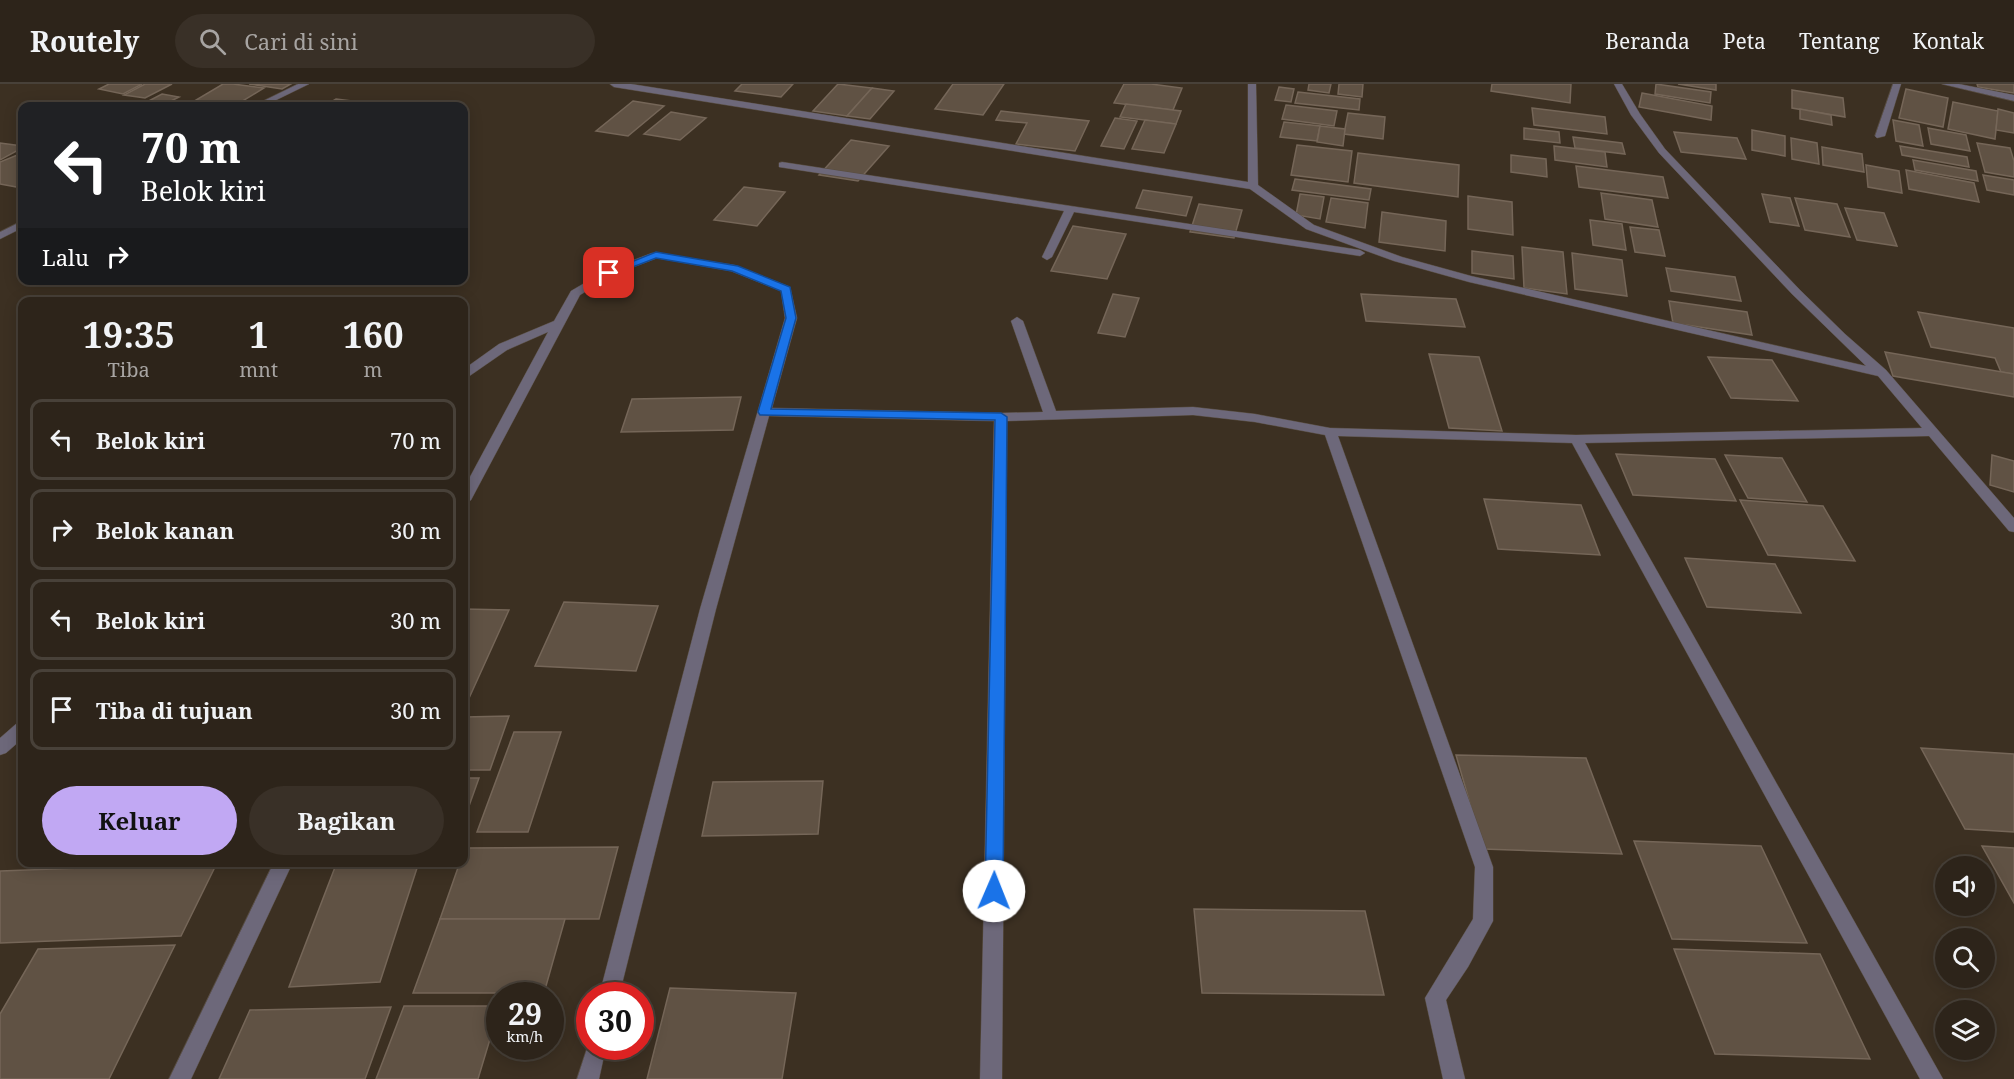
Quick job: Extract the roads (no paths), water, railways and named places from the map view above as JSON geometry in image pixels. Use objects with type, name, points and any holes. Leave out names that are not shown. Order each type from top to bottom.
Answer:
[{"type":"street","points":[[267,102],[305,84]]},
{"type":"street","points":[[614,84],[1253,186],[1310,227],[1398,259],[1469,279],[1882,374]]},
{"type":"street","points":[[1252,84],[1253,186]]},
{"type":"street","points":[[1618,84],[1636,115],[1662,151],[1811,307],[1882,374],[2014,527]]},
{"type":"street","points":[[1880,136],[1897,84]]},
{"type":"street","points":[[1946,84],[2014,98]]},
{"type":"street","points":[[782,165],[1398,259]]},
{"type":"street","points":[[1047,256],[1070,208]]},
{"type":"street","points":[[0,236],[18,226]]},
{"type":"street","points":[[468,493],[575,293],[609,273],[656,255],[734,268],[786,289],[791,318],[708,609],[613,982]]},
{"type":"street","points":[[1017,321],[1051,415]]},
{"type":"street","points":[[468,371],[503,347],[559,323]]},
{"type":"street","points":[[764,412],[1001,417],[1193,411],[1255,418],[1330,432],[1576,439],[1932,432]]},
{"type":"street","points":[[992,1079],[1001,417]]},
{"type":"street","points":[[1330,432],[1484,867],[1483,921],[1461,960],[1435,998],[1454,1079]]},
{"type":"street","points":[[1576,439],[1932,1079]]},
{"type":"street","points":[[0,747],[18,732]]},
{"type":"street","points":[[180,1079],[282,867]]},
{"type":"street","points":[[588,1079],[593,1060]]}]
